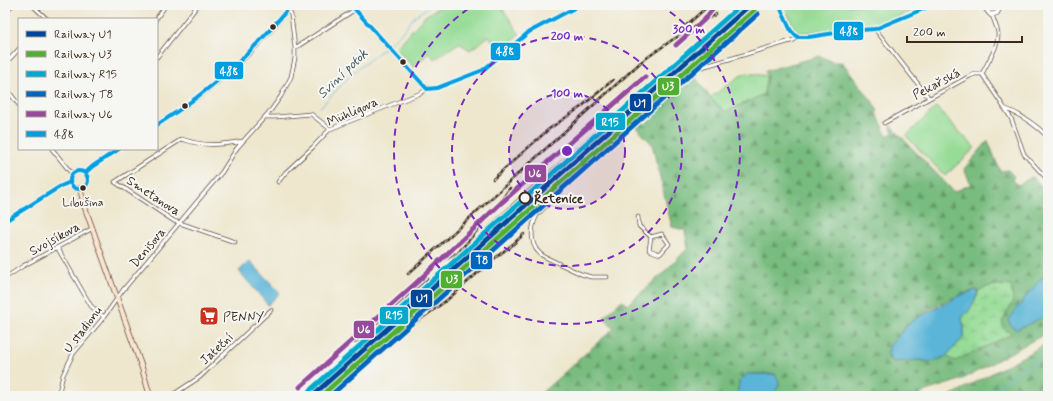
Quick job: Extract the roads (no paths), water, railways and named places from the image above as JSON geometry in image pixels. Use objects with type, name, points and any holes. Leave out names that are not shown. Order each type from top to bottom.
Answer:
[{"type":"main road","points":[[159,124],[195,99],[231,70],[260,42],[290,7]]},
{"type":"main road","points":[[85,173],[117,150]]},
{"type":"main road","points":[[77,171],[85,173],[87,176],[87,182],[84,187],[73,187],[70,182],[72,174],[77,171]]},
{"type":"main road","points":[[80,188],[92,228],[142,368],[150,396]]},
{"type":"street","points":[[5,11],[13,5]]},
{"type":"street","points":[[32,5],[46,18]]},
{"type":"street","points":[[157,18],[166,5]]},
{"type":"street","points":[[158,56],[198,5]]},
{"type":"street","points":[[351,5],[427,89],[437,88],[484,70],[529,32],[580,5]]},
{"type":"street","points":[[295,48],[362,5]]},
{"type":"street","points":[[779,5],[791,31],[797,37]]},
{"type":"street","points":[[607,277],[591,277],[581,274],[540,254],[534,245],[532,238],[535,219],[537,215],[634,119],[680,77],[688,72],[723,60],[794,40],[797,37],[809,37],[848,31],[875,29],[933,5]]},
{"type":"street","points":[[983,5],[992,15],[998,31],[998,38],[982,74],[1011,118],[1024,154],[1048,180]]},
{"type":"street","points":[[992,15],[998,12],[1002,5]]},
{"type":"street","name":"Denisova","points":[[117,298],[222,172],[237,148],[265,117],[281,96],[290,77],[295,58],[290,7]]},
{"type":"street","points":[[875,29],[929,98]]},
{"type":"street","points":[[5,64],[18,51]]},
{"type":"street","name":"Pekařská","points":[[884,122],[970,76],[982,74]]},
{"type":"street","points":[[5,87],[18,104]]},
{"type":"street","name":"Mühligova","points":[[278,182],[286,172],[330,129],[421,93],[427,89]]},
{"type":"street","points":[[1004,108],[1014,112],[1035,125],[1048,137]]},
{"type":"street","points":[[265,117],[309,114],[313,115],[330,129]]},
{"type":"street","name":"Smetanova","points":[[235,242],[174,221],[115,182],[182,139],[192,143],[204,145],[227,144],[243,141]]},
{"type":"street","points":[[53,150],[72,174]]},
{"type":"street","points":[[5,221],[61,186],[70,182]]},
{"type":"street","points":[[638,217],[639,226],[651,237]]},
{"type":"street","name":"Svojsíkova","points":[[5,278],[23,266],[92,228]]},
{"type":"street","points":[[662,234],[669,244],[660,254],[649,250],[651,237],[662,234]]},
{"type":"street","points":[[57,247],[91,306],[104,316]]},
{"type":"street","name":"U stadionu","points":[[58,396],[63,375],[73,354],[117,298]]},
{"type":"street","name":"Jateční","points":[[171,396],[200,378],[271,310]]},
{"type":"water","points":[[250,261],[280,293],[268,305],[239,271]]},
{"type":"water","points":[[1048,274],[1048,315],[1016,330],[1011,326],[1008,320],[1040,279]]},
{"type":"water","points":[[976,290],[978,291],[977,295],[969,311],[962,319],[964,337],[946,356],[929,362],[920,360],[894,362],[890,359],[888,350],[890,345],[913,320],[959,296]]},
{"type":"water","points":[[747,374],[775,374],[779,382],[778,388],[770,396],[737,396],[739,382]]},
{"type":"waterway","name":"Sviní potok","points":[[389,44],[402,32],[415,16],[431,5]]},
{"type":"waterway","name":"Sviní potok","points":[[319,109],[350,75],[387,46]]},
{"type":"waterway","points":[[982,396],[1048,353]]},
{"type":"railway","points":[[679,32],[709,5]]},
{"type":"railway","points":[[408,274],[641,62],[672,40],[716,14]]},
{"type":"railway","points":[[474,242],[520,198],[684,54]]},
{"type":"railway","points":[[493,179],[549,129],[581,107],[613,80]]},
{"type":"railway","points":[[463,265],[494,241],[600,146]]},
{"type":"railway","points":[[400,314],[446,267],[487,219],[510,188]]},
{"type":"railway","points":[[509,248],[524,234]]},
{"type":"railway","points":[[330,396],[391,341],[447,300],[513,244]]},
{"type":"railway","points":[[419,280],[454,253]]},
{"type":"railway","points":[[354,343],[427,278]]},
{"type":"railway","points":[[321,396],[333,386]]},
{"type":"rail line","name":"U6","points":[[676,45],[704,20],[716,5]]},
{"type":"rail line","name":"R15","points":[[308,392],[741,5]]},
{"type":"rail line","name":"U1","points":[[312,396],[750,5]]},
{"type":"rail line","name":"U3","points":[[321,396],[754,10]]},
{"type":"rail line","name":"T8","points":[[330,396],[758,14]]},
{"type":"rail line","name":"U6","points":[[300,387],[416,283],[501,203],[645,77]]},
{"type":"place","name":"Libušina","points":[[83,188]]},
{"type":"place","name":"Řetenice","points":[[525,198]]},
{"type":"place","name":"PENNY","points":[[209,316]]}]
